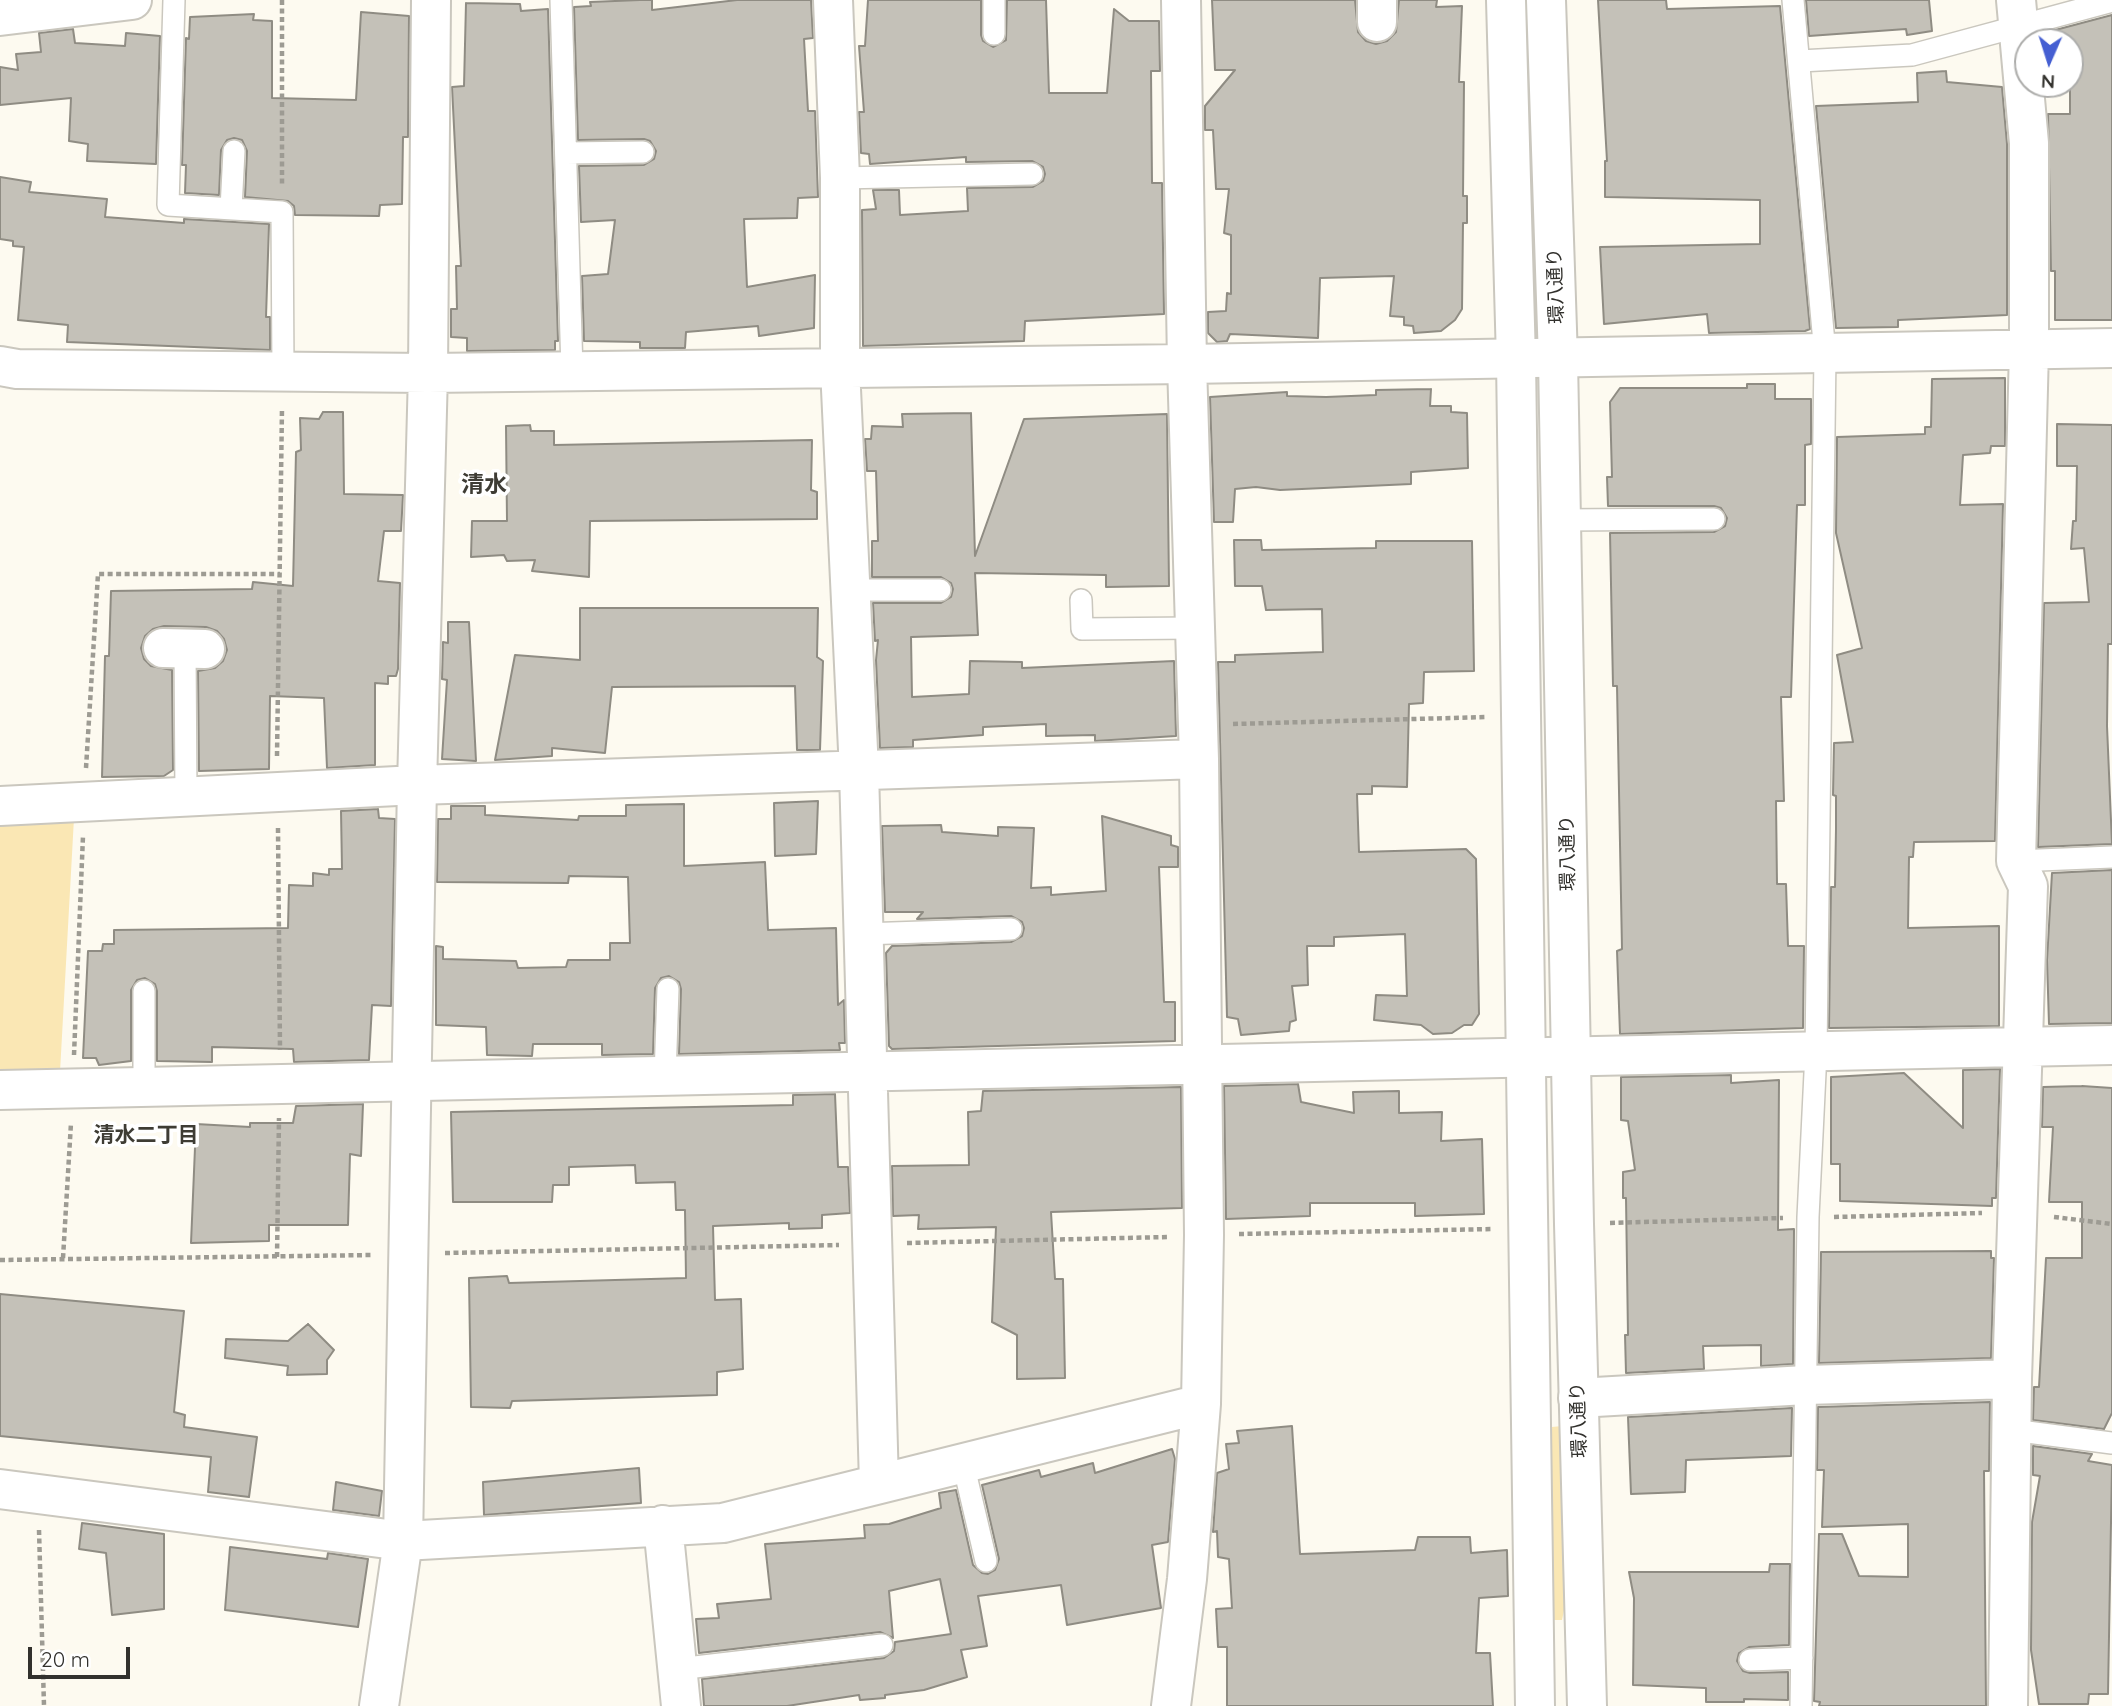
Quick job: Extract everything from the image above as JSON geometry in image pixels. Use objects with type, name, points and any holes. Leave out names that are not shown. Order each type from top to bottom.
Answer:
[{"type":"street","points":[[0,16],[132,0]]},
{"type":"street","points":[[379,1706],[403,1541],[416,785],[428,373],[431,0]]},
{"type":"street","points":[[833,0],[840,178],[840,368],[859,771],[879,1484]]},
{"type":"street","points":[[1171,1706],[1187,1579],[1201,1404],[1204,1235],[1198,742],[1187,364],[1181,0]]},
{"type":"street","points":[[1506,0],[1516,360],[1528,1057],[1535,1706]]},
{"type":"street","name":"環八通り","points":[[1546,0],[1558,359],[1574,1224],[1587,1706]]},
{"type":"street","points":[[2008,1706],[2012,1379],[2028,886],[2016,861],[2029,349],[2029,143],[2017,13]]},
{"type":"street","points":[[0,366],[17,369],[428,373],[1516,360],[2112,348]]},
{"type":"street","points":[[0,806],[416,785],[859,771],[1198,742]]},
{"type":"street","points":[[0,1090],[1201,1067],[1528,1057],[2112,1045]]},
{"type":"street","points":[[1578,1398],[1805,1385],[2012,1379]]},
{"type":"street","points":[[0,1489],[403,1541],[723,1523],[1201,1404]]},
{"type":"street","points":[[663,1525],[681,1706]]},
{"type":"lane","points":[[174,0],[168,205],[282,212],[283,372]]},
{"type":"lane","points":[[561,0],[572,371]]},
{"type":"lane","points":[[994,0],[994,34]]},
{"type":"lane","points":[[1793,0],[1801,61],[1825,354],[1816,1052],[1808,1217],[1801,1706]]},
{"type":"lane","points":[[1801,61],[1912,55],[2017,13],[2112,1]]},
{"type":"lane","points":[[231,209],[234,151]]},
{"type":"lane","points":[[566,153],[643,152]]},
{"type":"lane","points":[[840,178],[1032,174]]},
{"type":"lane","points":[[1560,520],[1714,519]]},
{"type":"lane","points":[[850,590],[940,590]]},
{"type":"lane","points":[[1081,600],[1082,629],[1194,628]]},
{"type":"lane","points":[[184,649],[186,796]]},
{"type":"lane","points":[[2016,861],[2112,858]]},
{"type":"lane","points":[[862,934],[1011,929]]},
{"type":"lane","points":[[665,1077],[668,989]]},
{"type":"lane","points":[[144,991],[144,1087]]},
{"type":"lane","points":[[2012,1430],[2112,1443]]},
{"type":"lane","points":[[962,1463],[986,1561]]},
{"type":"lane","points":[[678,1669],[882,1644]]},
{"type":"lane","points":[[1750,1660],[1802,1658]]},
{"type":"path","points":[[282,0],[282,212]]},
{"type":"path","points":[[63,1258],[84,801],[98,574],[280,574]]},
{"type":"path","points":[[1198,742],[1489,717]]},
{"type":"path","points":[[1574,1224],[2017,1212],[2112,1224]]},
{"type":"path","points":[[0,1261],[873,1245],[1497,1229]]},
{"type":"path","points":[[38,1494],[44,1706]]},
{"type":"shaded area","points":[[74,818],[60,1072],[0,1072],[0,824]]},
{"type":"shaded area","points":[[1562,1426],[1566,1601],[1562,1620],[1552,1620],[1552,1427]]},
{"type":"building","points":[[652,0],[652,10],[737,0],[811,0],[813,38],[804,39],[808,111],[815,111],[818,197],[798,198],[797,218],[744,219],[747,287],[815,275],[814,328],[759,336],[758,326],[686,332],[685,348],[640,348],[640,342],[584,341],[582,276],[608,274],[615,220],[581,222],[579,166],[644,165],[654,159],[656,151],[650,141],[644,139],[578,140],[574,7],[591,6],[590,2]]},
{"type":"building","points":[[868,0],[981,0],[981,35],[983,41],[993,47],[1006,40],[1007,0],[1046,0],[1049,93],[1107,93],[1114,9],[1129,21],[1159,21],[1160,71],[1151,71],[1152,183],[1162,183],[1164,314],[1025,321],[1024,341],[863,346],[862,210],[876,209],[873,190],[899,190],[900,215],[968,211],[967,188],[1033,187],[1043,181],[1045,174],[1043,167],[1032,161],[966,162],[966,157],[870,164],[869,154],[861,153],[859,112],[864,112],[859,46],[865,46]]},
{"type":"building","points":[[1212,0],[1355,0],[1358,32],[1366,41],[1376,44],[1387,41],[1396,32],[1399,0],[1437,0],[1436,7],[1462,6],[1459,82],[1464,82],[1463,196],[1467,196],[1467,223],[1463,223],[1462,309],[1455,320],[1441,331],[1414,333],[1413,326],[1404,325],[1404,317],[1390,316],[1394,276],[1320,278],[1318,338],[1230,334],[1227,341],[1217,342],[1208,333],[1208,312],[1226,311],[1227,293],[1231,294],[1231,235],[1224,233],[1229,189],[1216,189],[1213,130],[1205,130],[1205,106],[1235,70],[1215,70]]},
{"type":"building","points":[[1598,0],[1666,0],[1667,9],[1780,6],[1810,329],[1709,333],[1707,314],[1604,324],[1600,247],[1760,244],[1760,200],[1605,197],[1607,161]]},
{"type":"building","points":[[1806,0],[1929,0],[1932,31],[1907,35],[1906,29],[1809,36]]},
{"type":"building","points":[[466,3],[520,4],[521,11],[548,9],[558,341],[555,341],[555,350],[467,351],[467,338],[451,337],[451,309],[457,309],[456,266],[461,266],[452,87],[464,86]]},
{"type":"building","points":[[361,12],[409,16],[408,137],[403,137],[402,204],[380,205],[379,216],[295,215],[294,206],[288,201],[245,197],[247,151],[242,140],[234,138],[227,140],[221,150],[219,195],[185,193],[186,165],[182,165],[186,38],[189,39],[190,17],[254,14],[253,20],[272,21],[272,98],[356,100]]},
{"type":"building","points":[[2112,15],[2112,320],[2055,320],[2055,271],[2051,271],[2048,114],[2070,114],[2070,98],[2084,98],[2084,28],[2063,28]]},
{"type":"building","points":[[73,29],[75,43],[125,46],[126,33],[160,36],[156,164],[87,161],[88,144],[69,141],[71,98],[0,105],[0,67],[18,70],[16,54],[41,52],[39,33]]},
{"type":"building","points":[[1946,71],[1947,82],[2002,87],[2007,144],[2007,315],[1898,320],[1898,327],[1836,328],[1816,106],[1918,102],[1917,73]]},
{"type":"building","points":[[0,177],[31,182],[29,192],[107,199],[105,217],[184,223],[184,219],[269,224],[266,317],[270,317],[270,350],[67,342],[68,325],[18,320],[24,247],[13,246],[13,241],[0,239]]},
{"type":"building","points":[[2005,378],[2005,446],[1991,446],[1990,453],[1963,455],[1960,505],[2003,504],[1995,841],[1914,842],[1913,857],[1909,857],[1908,928],[1999,926],[1999,1026],[1829,1028],[1831,887],[1835,887],[1834,743],[1853,742],[1837,655],[1862,648],[1836,533],[1837,437],[1925,434],[1925,427],[1931,427],[1932,379]]},
{"type":"building","points":[[1747,384],[1775,384],[1775,399],[1811,399],[1811,444],[1805,445],[1805,505],[1797,505],[1791,697],[1781,697],[1784,801],[1776,801],[1777,884],[1786,884],[1788,946],[1804,946],[1803,1028],[1620,1034],[1617,951],[1622,949],[1617,686],[1613,686],[1610,533],[1714,532],[1725,526],[1727,518],[1721,508],[1714,506],[1608,506],[1607,477],[1612,477],[1610,402],[1620,388],[1747,388]]},
{"type":"building","points":[[1431,389],[1430,406],[1451,406],[1451,412],[1467,413],[1468,468],[1411,472],[1411,484],[1280,490],[1256,487],[1235,489],[1233,522],[1214,522],[1210,397],[1287,392],[1287,396],[1326,397],[1376,395],[1376,390]]},
{"type":"building","points":[[323,412],[343,412],[344,494],[403,495],[401,531],[384,531],[378,581],[400,583],[398,669],[396,676],[388,676],[388,684],[375,683],[375,765],[327,768],[324,698],[270,696],[269,769],[199,771],[198,671],[215,668],[223,661],[227,650],[224,639],[217,631],[206,627],[164,626],[153,629],[145,636],[141,648],[144,659],[151,666],[172,670],[173,770],[164,776],[102,777],[105,656],[109,656],[111,591],[252,589],[253,582],[293,586],[296,452],[301,450],[300,418],[319,419]]},
{"type":"building","points":[[971,413],[975,556],[1024,419],[1167,414],[1169,586],[1106,587],[1106,575],[975,573],[978,635],[911,637],[912,697],[969,694],[970,661],[1022,662],[1022,668],[1174,661],[1176,736],[1095,741],[1095,735],[1046,736],[1046,724],[983,727],[983,735],[913,740],[913,747],[880,748],[876,660],[878,640],[875,641],[873,603],[941,603],[951,597],[953,589],[951,583],[941,577],[872,577],[872,541],[878,541],[876,471],[867,471],[865,439],[871,439],[872,426],[903,427],[902,414]]},
{"type":"building","points":[[2057,424],[2112,425],[2112,644],[2108,644],[2107,726],[2112,844],[2038,847],[2044,603],[2089,602],[2084,548],[2071,549],[2073,521],[2076,521],[2077,466],[2057,466]]},
{"type":"building","points":[[530,425],[531,431],[554,431],[554,445],[812,440],[811,490],[817,492],[817,519],[590,521],[589,577],[532,571],[535,560],[507,561],[504,555],[471,557],[472,521],[507,521],[506,426]]},
{"type":"building","points":[[1234,540],[1261,540],[1262,550],[1376,548],[1376,541],[1472,541],[1474,671],[1424,672],[1423,703],[1409,704],[1407,787],[1372,786],[1372,794],[1357,794],[1359,852],[1466,849],[1476,859],[1479,1014],[1472,1025],[1464,1025],[1452,1033],[1433,1034],[1421,1025],[1374,1020],[1376,995],[1407,996],[1405,934],[1334,937],[1334,946],[1307,946],[1308,985],[1292,986],[1296,1020],[1290,1022],[1289,1031],[1241,1035],[1238,1019],[1227,1017],[1218,662],[1235,662],[1235,655],[1323,652],[1322,609],[1266,610],[1262,586],[1235,586]]},
{"type":"building","points":[[580,608],[818,608],[817,657],[823,661],[820,750],[797,750],[795,686],[612,687],[605,753],[552,748],[552,756],[495,760],[515,655],[580,660]]},
{"type":"building","points":[[448,622],[469,622],[476,761],[442,759],[447,680],[442,679],[443,642],[448,643]]},
{"type":"building","points":[[818,801],[816,854],[775,856],[774,803]]},
{"type":"building","points":[[684,804],[684,866],[765,862],[768,930],[836,928],[838,1005],[844,1000],[845,1043],[839,1043],[840,1050],[679,1054],[681,989],[679,982],[669,976],[661,978],[655,988],[653,1054],[602,1055],[602,1044],[533,1044],[532,1056],[487,1055],[486,1027],[436,1025],[436,946],[443,947],[443,959],[516,961],[518,968],[566,967],[568,960],[610,960],[610,943],[630,943],[628,877],[569,876],[568,883],[437,882],[438,819],[451,819],[451,806],[485,806],[485,815],[578,820],[579,816],[626,816],[626,805]]},
{"type":"building","points":[[378,809],[379,818],[395,819],[391,1006],[372,1005],[369,1060],[294,1062],[293,1049],[212,1047],[212,1062],[157,1061],[157,991],[155,984],[145,978],[137,980],[131,990],[131,1061],[99,1065],[96,1058],[83,1058],[88,951],[102,951],[103,944],[114,944],[114,930],[288,928],[289,885],[313,886],[313,873],[329,875],[329,869],[342,869],[341,811]]},
{"type":"building","points":[[1102,816],[1171,836],[1171,845],[1178,847],[1178,867],[1159,867],[1164,1002],[1175,1002],[1175,1041],[892,1049],[889,1046],[886,953],[892,946],[1011,942],[1022,936],[1024,928],[1022,922],[1011,916],[917,919],[923,912],[885,912],[882,826],[941,825],[942,832],[998,836],[998,827],[1034,828],[1031,888],[1051,887],[1051,895],[1106,891]]},
{"type":"building","points":[[2112,870],[2112,1023],[2049,1024],[2047,960],[2052,873]]},
{"type":"building","points":[[2000,1069],[1996,1198],[1992,1198],[1992,1206],[1840,1201],[1840,1164],[1831,1164],[1831,1077],[1904,1073],[1963,1128],[1963,1070]]},
{"type":"building","points":[[1731,1075],[1731,1083],[1779,1080],[1778,1230],[1794,1229],[1793,1364],[1761,1366],[1761,1345],[1703,1346],[1704,1369],[1626,1373],[1626,1198],[1623,1198],[1623,1172],[1635,1170],[1628,1121],[1621,1120],[1621,1077]]},
{"type":"building","points":[[1298,1084],[1301,1102],[1354,1113],[1353,1092],[1399,1091],[1399,1113],[1442,1112],[1441,1141],[1482,1139],[1484,1214],[1415,1216],[1415,1203],[1310,1203],[1310,1216],[1226,1219],[1224,1086]]},
{"type":"building","points":[[1181,1087],[1182,1208],[1051,1212],[1055,1279],[1063,1279],[1065,1378],[1017,1379],[1017,1335],[992,1322],[996,1227],[918,1229],[919,1215],[893,1216],[892,1166],[969,1165],[968,1112],[981,1111],[983,1091]]},
{"type":"building","points":[[2043,1087],[2112,1088],[2112,1413],[2104,1429],[2033,1420],[2034,1387],[2039,1387],[2046,1258],[2082,1258],[2082,1202],[2049,1202],[2053,1127],[2042,1127]]},
{"type":"building","points":[[835,1094],[838,1167],[848,1167],[850,1213],[822,1215],[822,1228],[789,1229],[789,1223],[713,1226],[715,1300],[741,1299],[743,1369],[717,1372],[717,1395],[512,1401],[510,1408],[471,1407],[469,1278],[507,1276],[509,1283],[686,1278],[685,1210],[676,1210],[675,1182],[636,1183],[635,1165],[569,1167],[569,1185],[553,1185],[552,1202],[453,1202],[451,1112],[793,1105],[793,1095]]},
{"type":"building","points":[[363,1104],[361,1156],[350,1154],[348,1225],[269,1225],[269,1241],[191,1243],[196,1124],[250,1127],[250,1123],[293,1123],[296,1106]]},
{"type":"building","points":[[1991,1251],[1991,1258],[1994,1258],[1991,1358],[1819,1363],[1821,1252]]},
{"type":"building","points":[[0,1294],[184,1311],[174,1412],[185,1415],[184,1427],[257,1437],[249,1497],[208,1492],[211,1457],[0,1436]]},
{"type":"building","points":[[308,1324],[334,1350],[327,1360],[327,1374],[287,1375],[288,1366],[225,1358],[226,1339],[288,1341]]},
{"type":"building","points":[[1990,1402],[1989,1471],[1984,1471],[1986,1706],[1819,1706],[1820,1702],[1814,1701],[1819,1534],[1842,1534],[1859,1576],[1908,1577],[1908,1524],[1822,1527],[1824,1470],[1817,1470],[1818,1407]]},
{"type":"building","points":[[1792,1408],[1791,1456],[1686,1460],[1685,1492],[1631,1494],[1628,1417]]},
{"type":"building","points":[[1292,1426],[1300,1554],[1415,1550],[1418,1537],[1470,1537],[1471,1553],[1507,1550],[1508,1596],[1479,1598],[1476,1653],[1490,1653],[1493,1706],[1227,1706],[1227,1647],[1218,1647],[1216,1609],[1232,1608],[1229,1559],[1218,1557],[1217,1531],[1213,1532],[1217,1473],[1229,1469],[1226,1444],[1239,1443],[1237,1431]]},
{"type":"building","points":[[2033,1446],[2092,1454],[2088,1461],[2112,1465],[2108,1694],[2089,1694],[2088,1704],[2039,1704],[2031,1650],[2032,1522],[2040,1476],[2033,1475]]},
{"type":"building","points":[[1172,1449],[1175,1459],[1168,1542],[1152,1545],[1161,1608],[1067,1625],[1061,1585],[978,1596],[987,1646],[961,1650],[967,1677],[924,1690],[885,1695],[885,1698],[860,1700],[859,1695],[787,1706],[704,1706],[702,1679],[884,1658],[894,1651],[895,1642],[951,1634],[940,1579],[889,1591],[893,1638],[880,1632],[699,1653],[696,1619],[719,1618],[717,1604],[771,1599],[765,1544],[865,1538],[864,1525],[889,1524],[941,1508],[939,1493],[956,1490],[973,1565],[982,1573],[988,1574],[995,1570],[999,1559],[982,1485],[1039,1470],[1041,1477],[1093,1463],[1095,1473]]},
{"type":"building","points":[[639,1468],[641,1503],[484,1515],[483,1482]]},
{"type":"building","points":[[336,1482],[382,1491],[379,1516],[333,1510]]},
{"type":"building","points":[[82,1523],[164,1534],[164,1609],[112,1615],[106,1553],[79,1549]]},
{"type":"building","points":[[230,1547],[327,1559],[328,1553],[368,1559],[358,1627],[225,1610]]},
{"type":"building","points":[[1770,1564],[1790,1564],[1789,1645],[1749,1647],[1739,1653],[1737,1661],[1743,1671],[1750,1673],[1788,1672],[1788,1700],[1706,1702],[1706,1688],[1633,1685],[1634,1598],[1629,1572],[1769,1572]]},
{"type":"district","name":"清水","points":[[484,485]]},
{"type":"district","name":"清水二丁目","points":[[146,1136]]}]
